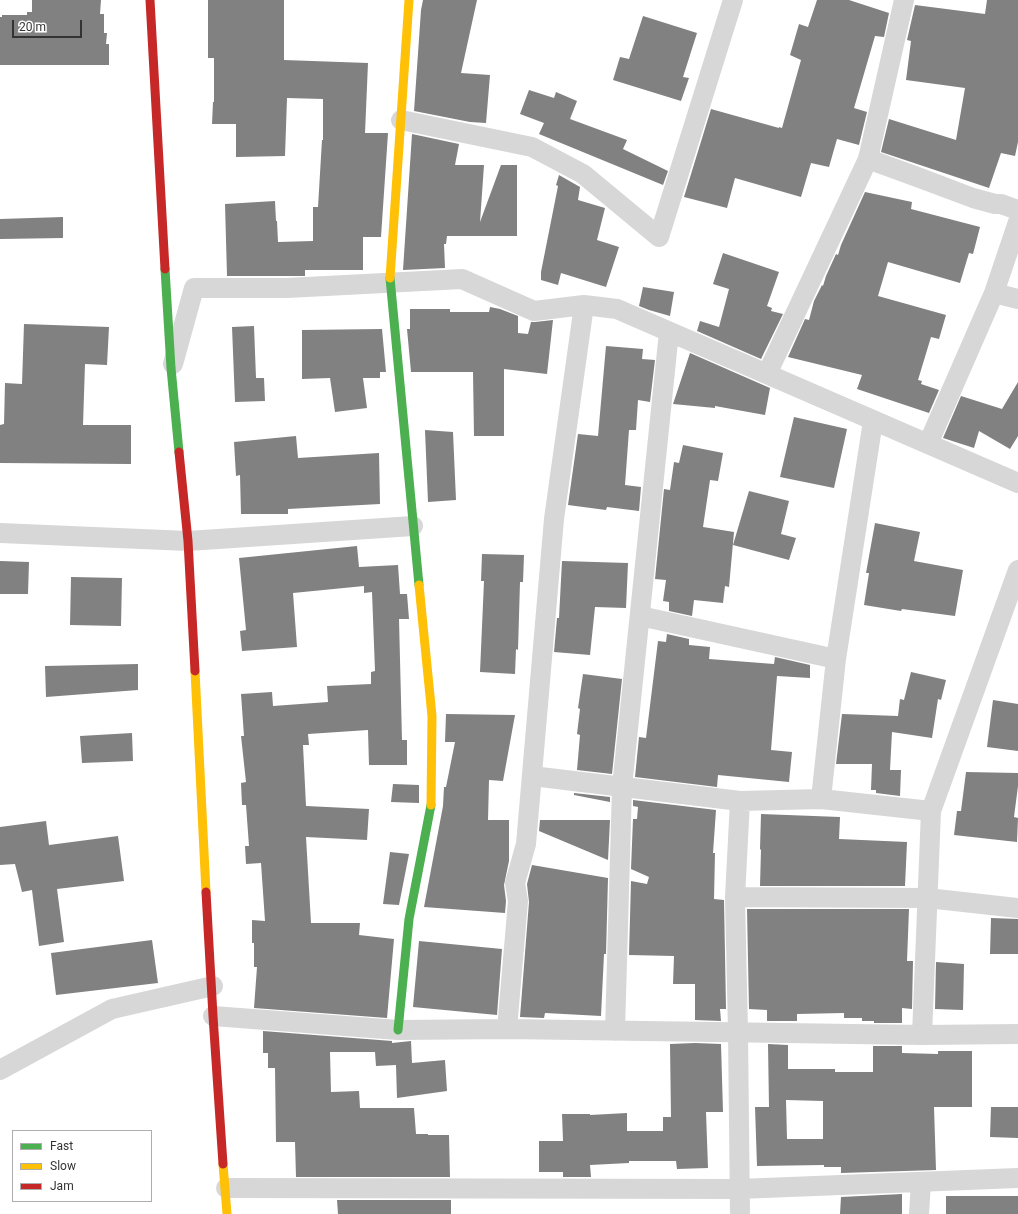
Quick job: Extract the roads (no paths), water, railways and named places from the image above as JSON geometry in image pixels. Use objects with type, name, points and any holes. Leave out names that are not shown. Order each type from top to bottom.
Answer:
[{"type":"main road","points":[[150,0],[171,368],[188,541],[213,986],[213,1016],[227,1214]]},
{"type":"main road","points":[[398,1030],[409,919],[431,804],[432,716],[390,282],[409,0]]},
{"type":"street","points":[[401,120],[532,147],[583,174],[659,237],[733,0]]},
{"type":"street","points":[[767,374],[868,159],[904,0]]},
{"type":"street","points":[[868,159],[973,198],[995,204],[1001,204],[1018,210]]},
{"type":"street","points":[[928,444],[994,293],[1018,222]]},
{"type":"street","points":[[171,368],[194,288],[287,288],[462,279],[534,310],[584,305],[617,309],[1018,484]]},
{"type":"street","points":[[994,293],[1018,299]]},
{"type":"street","points":[[507,1029],[518,901],[515,882],[526,844],[554,519],[584,305]]},
{"type":"street","points":[[614,1031],[622,786],[669,332]]},
{"type":"street","points":[[821,799],[836,659],[873,420]]},
{"type":"street","points":[[0,533],[188,541],[413,526]]},
{"type":"street","points":[[922,1035],[931,811],[1018,570]]},
{"type":"street","points":[[640,616],[836,659]]},
{"type":"street","points":[[532,776],[740,801],[821,799],[931,811]]},
{"type":"street","points":[[740,801],[735,897],[740,1214]]},
{"type":"street","points":[[735,897],[927,898],[1018,908]]},
{"type":"street","points":[[0,1070],[112,1008],[213,986]]},
{"type":"street","points":[[213,1016],[398,1030],[507,1029],[922,1035],[1018,1034]]},
{"type":"street","points":[[226,1188],[739,1189],[1018,1178]]},
{"type":"street","points":[[919,1214],[921,1182]]}]
